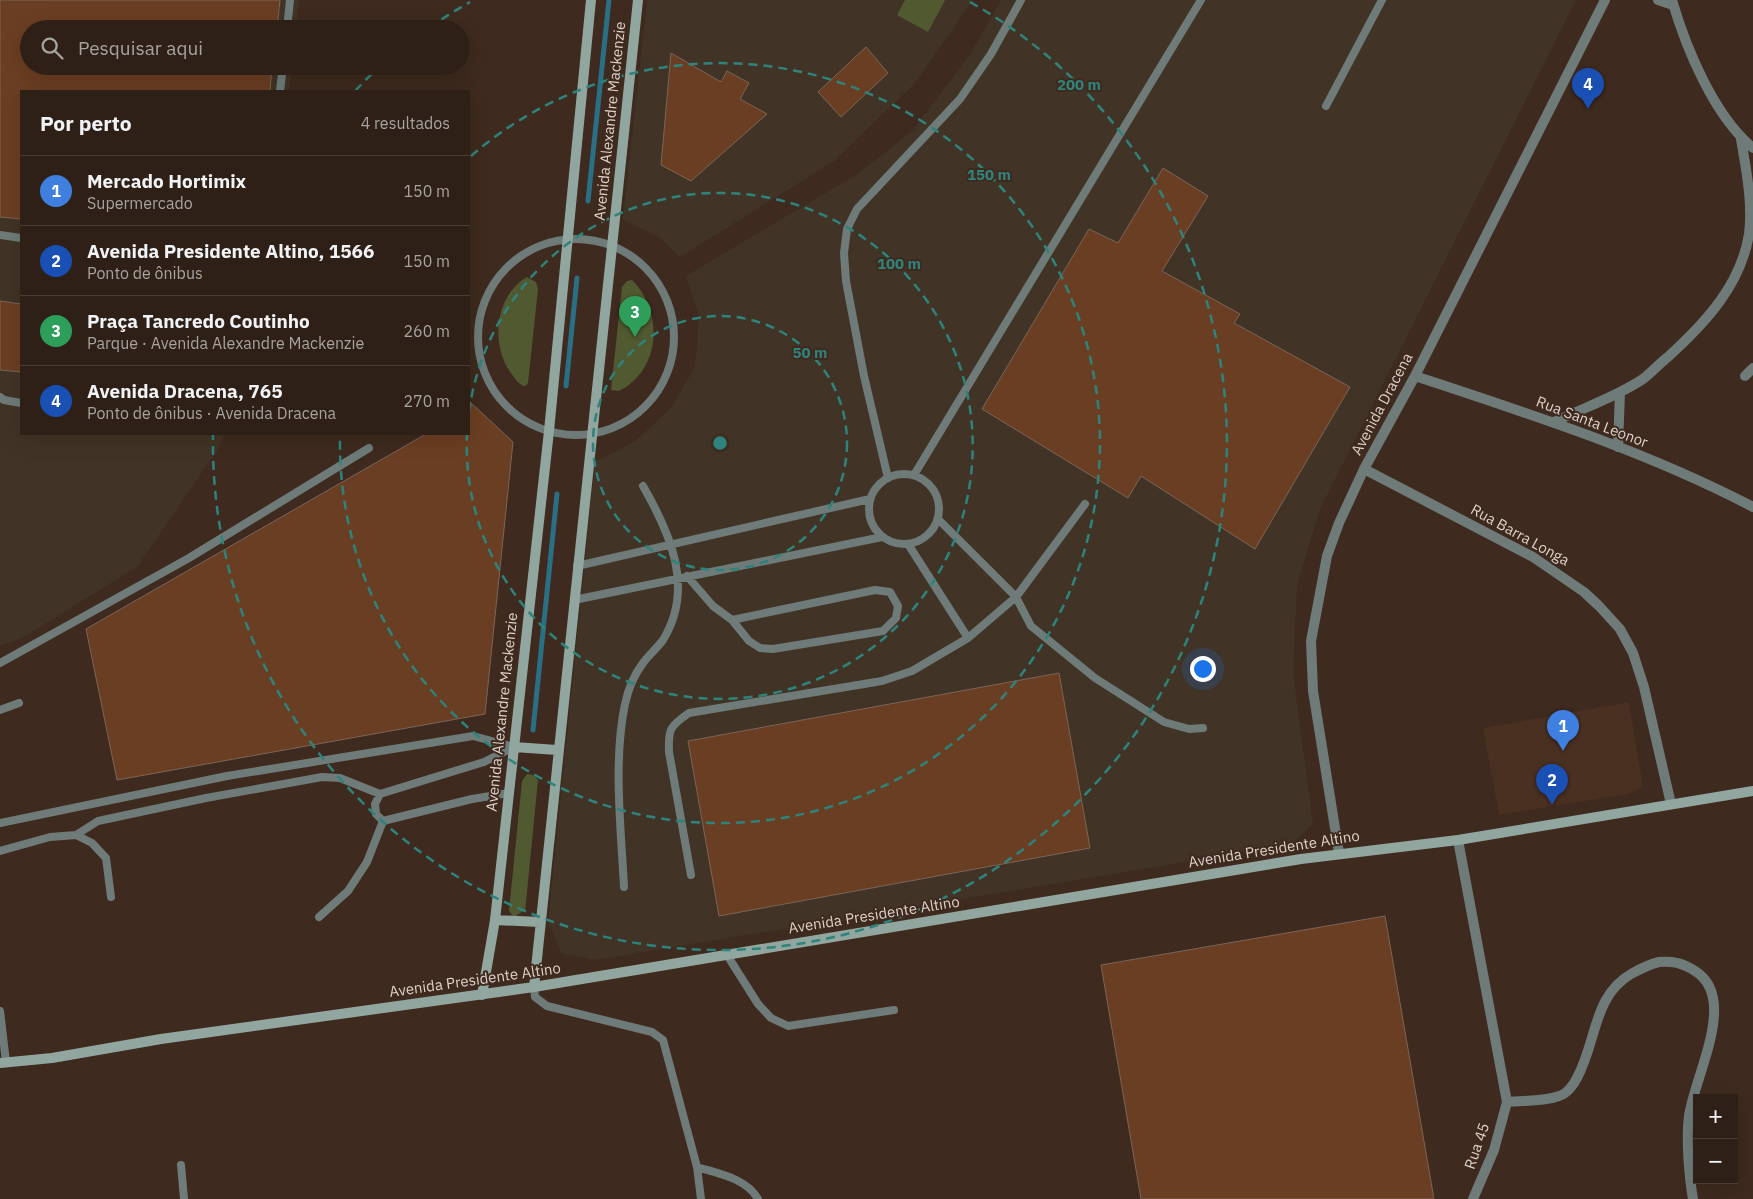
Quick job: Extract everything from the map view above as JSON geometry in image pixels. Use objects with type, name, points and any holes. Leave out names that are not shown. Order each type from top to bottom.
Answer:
[{"type":"street","name":"Avenida Alexandre Mackenzie","points":[[482,995],[495,920],[549,432],[566,239],[591,0]]},
{"type":"street","name":"Avenida Alexandre Mackenzie","points":[[534,987],[557,750],[638,0]]},
{"type":"street","name":"Avenida Dracena","points":[[1339,853],[1313,691],[1311,641],[1327,556],[1338,523],[1364,469],[1415,376],[1605,0]]},
{"type":"street","points":[[1658,0],[1672,3],[1696,67],[1721,109],[1742,139],[1753,148]]},
{"type":"street","points":[[1554,422],[1620,392],[1644,378],[1712,314],[1749,253],[1751,211],[1742,139]]},
{"type":"street","points":[[1745,376],[1753,368]]},
{"type":"street","name":"Rua Santa Leonor","points":[[1415,376],[1554,422],[1704,481],[1753,507]]},
{"type":"street","points":[[1618,447],[1620,392]]},
{"type":"street","name":"Rua Barra Longa","points":[[1364,469],[1534,557],[1584,592],[1599,606],[1620,629],[1633,653],[1644,687],[1671,804]]},
{"type":"street","points":[[514,747],[557,750]]},
{"type":"street","name":"Avenida Presidente Altino","points":[[3,1062],[52,1058],[161,1039],[534,987],[1339,853],[1458,840],[1753,791]]},
{"type":"street","points":[[1458,840],[1507,1102],[1561,1096],[1574,1084],[1586,1061],[1606,995],[1618,981],[1657,963],[1672,961],[1690,968],[1706,980],[1711,989],[1715,1007],[1709,1044],[1697,1078],[1689,1118],[1693,1199]]},
{"type":"street","points":[[495,920],[540,922]]},
{"type":"street","name":"Rua 45","points":[[1473,1199],[1494,1150],[1507,1102]]},
{"type":"lane","points":[[288,20],[290,0]]},
{"type":"lane","points":[[888,478],[864,376],[846,281],[844,253],[847,229],[857,209],[960,99],[991,54],[1021,0]]},
{"type":"lane","points":[[914,475],[1201,0]]},
{"type":"lane","points":[[1326,106],[1382,0]]},
{"type":"lane","points":[[280,90],[282,75]]},
{"type":"lane","points":[[0,236],[20,238]]},
{"type":"lane","name":"Avenida Alexandre Mackenzie","points":[[592,434],[570,435],[549,432],[516,415],[496,392],[482,365],[479,328],[489,293],[502,273],[531,250],[566,239],[589,239],[612,245]]},
{"type":"lane","points":[[592,434],[605,431],[629,420],[650,402],[670,367],[674,340],[672,314],[658,283],[635,258],[612,245]]},
{"type":"lane","points":[[0,397],[4,400],[20,403]]},
{"type":"lane","points":[[0,663],[189,558],[369,448]]},
{"type":"lane","points":[[901,474],[914,475],[926,482],[935,492],[939,506],[938,519],[926,536],[908,544],[894,543],[882,537],[873,526],[869,513],[870,499],[877,487],[888,478],[901,474]]},
{"type":"lane","points":[[624,887],[620,785],[625,705],[631,684],[643,663],[662,642],[672,623],[678,578],[672,545],[663,520],[643,486]]},
{"type":"lane","points":[[577,566],[870,499]]},
{"type":"lane","points":[[691,875],[669,752],[668,736],[672,725],[688,713],[882,682],[912,671],[968,638],[1016,597],[1085,504]]},
{"type":"lane","points":[[938,519],[1016,597],[1031,626],[1095,678],[1164,722],[1189,729],[1204,728]]},
{"type":"lane","points":[[574,600],[882,537]]},
{"type":"lane","points":[[908,544],[968,638]]},
{"type":"lane","points":[[686,576],[713,606],[732,620],[749,641],[760,648],[773,649],[882,631],[896,618],[898,606],[890,592],[875,590],[732,620]]},
{"type":"lane","points":[[0,710],[19,703]]},
{"type":"lane","points":[[0,823],[227,776],[473,736],[514,747]]},
{"type":"lane","points":[[0,851],[50,837],[76,835],[98,821],[206,798],[322,778],[340,778],[380,794],[484,762],[514,747]]},
{"type":"lane","points":[[382,820],[472,799],[509,793]]},
{"type":"lane","points":[[380,794],[375,804],[376,814],[382,820]]},
{"type":"lane","points":[[319,917],[348,891],[353,884],[367,862],[382,820]]},
{"type":"lane","points":[[76,835],[92,843],[106,858],[111,897]]},
{"type":"lane","points":[[727,955],[758,1004],[771,1018],[788,1026],[894,1010]]},
{"type":"lane","points":[[534,987],[534,997],[547,1006],[652,1032],[663,1040],[697,1167],[701,1199]]},
{"type":"lane","points":[[0,1011],[3,1062]]},
{"type":"lane","points":[[181,1165],[184,1199]]},
{"type":"lane","points":[[697,1167],[729,1176],[751,1187],[758,1199]]},
{"type":"shaded area","points":[[0,0],[299,0],[297,20],[20,20],[20,75],[291,75],[289,90],[20,90],[20,435],[225,435],[219,447],[138,566],[24,637],[0,646]]},
{"type":"shaded area","points":[[647,0],[973,0],[914,84],[834,161],[680,257],[659,237],[623,220]]},
{"type":"shaded area","points":[[1001,0],[1576,0],[1320,509],[1297,586],[1293,673],[1313,824],[1292,844],[595,960],[561,953],[548,922],[595,462],[634,442],[671,408],[695,367],[699,316],[686,276],[859,173],[911,132],[971,53]]},
{"type":"shaded area","points":[[1629,702],[1643,787],[1628,794],[1499,815],[1483,728]]},
{"type":"green space","points":[[905,0],[945,0],[928,32],[897,15]]},
{"type":"green space","points":[[527,277],[536,282],[538,289],[528,383],[525,386],[516,379],[504,362],[498,335],[502,308],[508,296],[516,285]]},
{"type":"green space","points":[[632,280],[642,293],[649,308],[653,324],[653,340],[650,355],[643,369],[633,382],[619,391],[611,390],[622,287],[627,281]]},
{"type":"green space","points":[[527,774],[533,775],[538,780],[525,910],[514,917],[509,911],[522,781]]},
{"type":"building","points":[[0,0],[280,0],[278,20],[20,20],[20,75],[271,75],[270,90],[20,90],[20,219],[0,217]]},
{"type":"building","points":[[866,47],[888,73],[841,117],[818,92]]},
{"type":"building","points":[[671,53],[721,82],[727,71],[749,83],[740,99],[767,114],[691,181],[661,165]]},
{"type":"building","points":[[1163,168],[1208,196],[1162,271],[1240,314],[1234,323],[1350,387],[1255,549],[1141,476],[1128,498],[982,409],[1089,229],[1118,243]]},
{"type":"building","points":[[0,301],[20,304],[20,372],[0,370]]},
{"type":"building","points":[[470,402],[513,442],[485,714],[117,780],[86,629],[424,435],[470,435]]},
{"type":"building","points":[[1059,673],[1090,848],[719,916],[688,741]]},
{"type":"building","points":[[1385,916],[1434,1199],[1141,1199],[1101,965]]},
{"type":"waterway","points":[[588,201],[609,0]]},
{"type":"waterway","points":[[566,386],[577,278]]},
{"type":"waterway","points":[[533,730],[557,494]]},
{"type":"place","name":"Avenida Dracena, 765","points":[[1588,109]]},
{"type":"place","name":"Praça Tancredo Coutinho","points":[[635,337]]},
{"type":"place","name":"Mercado Hortimix","points":[[1563,751]]},
{"type":"place","name":"Avenida Presidente Altino, 1566","points":[[1552,805]]}]
